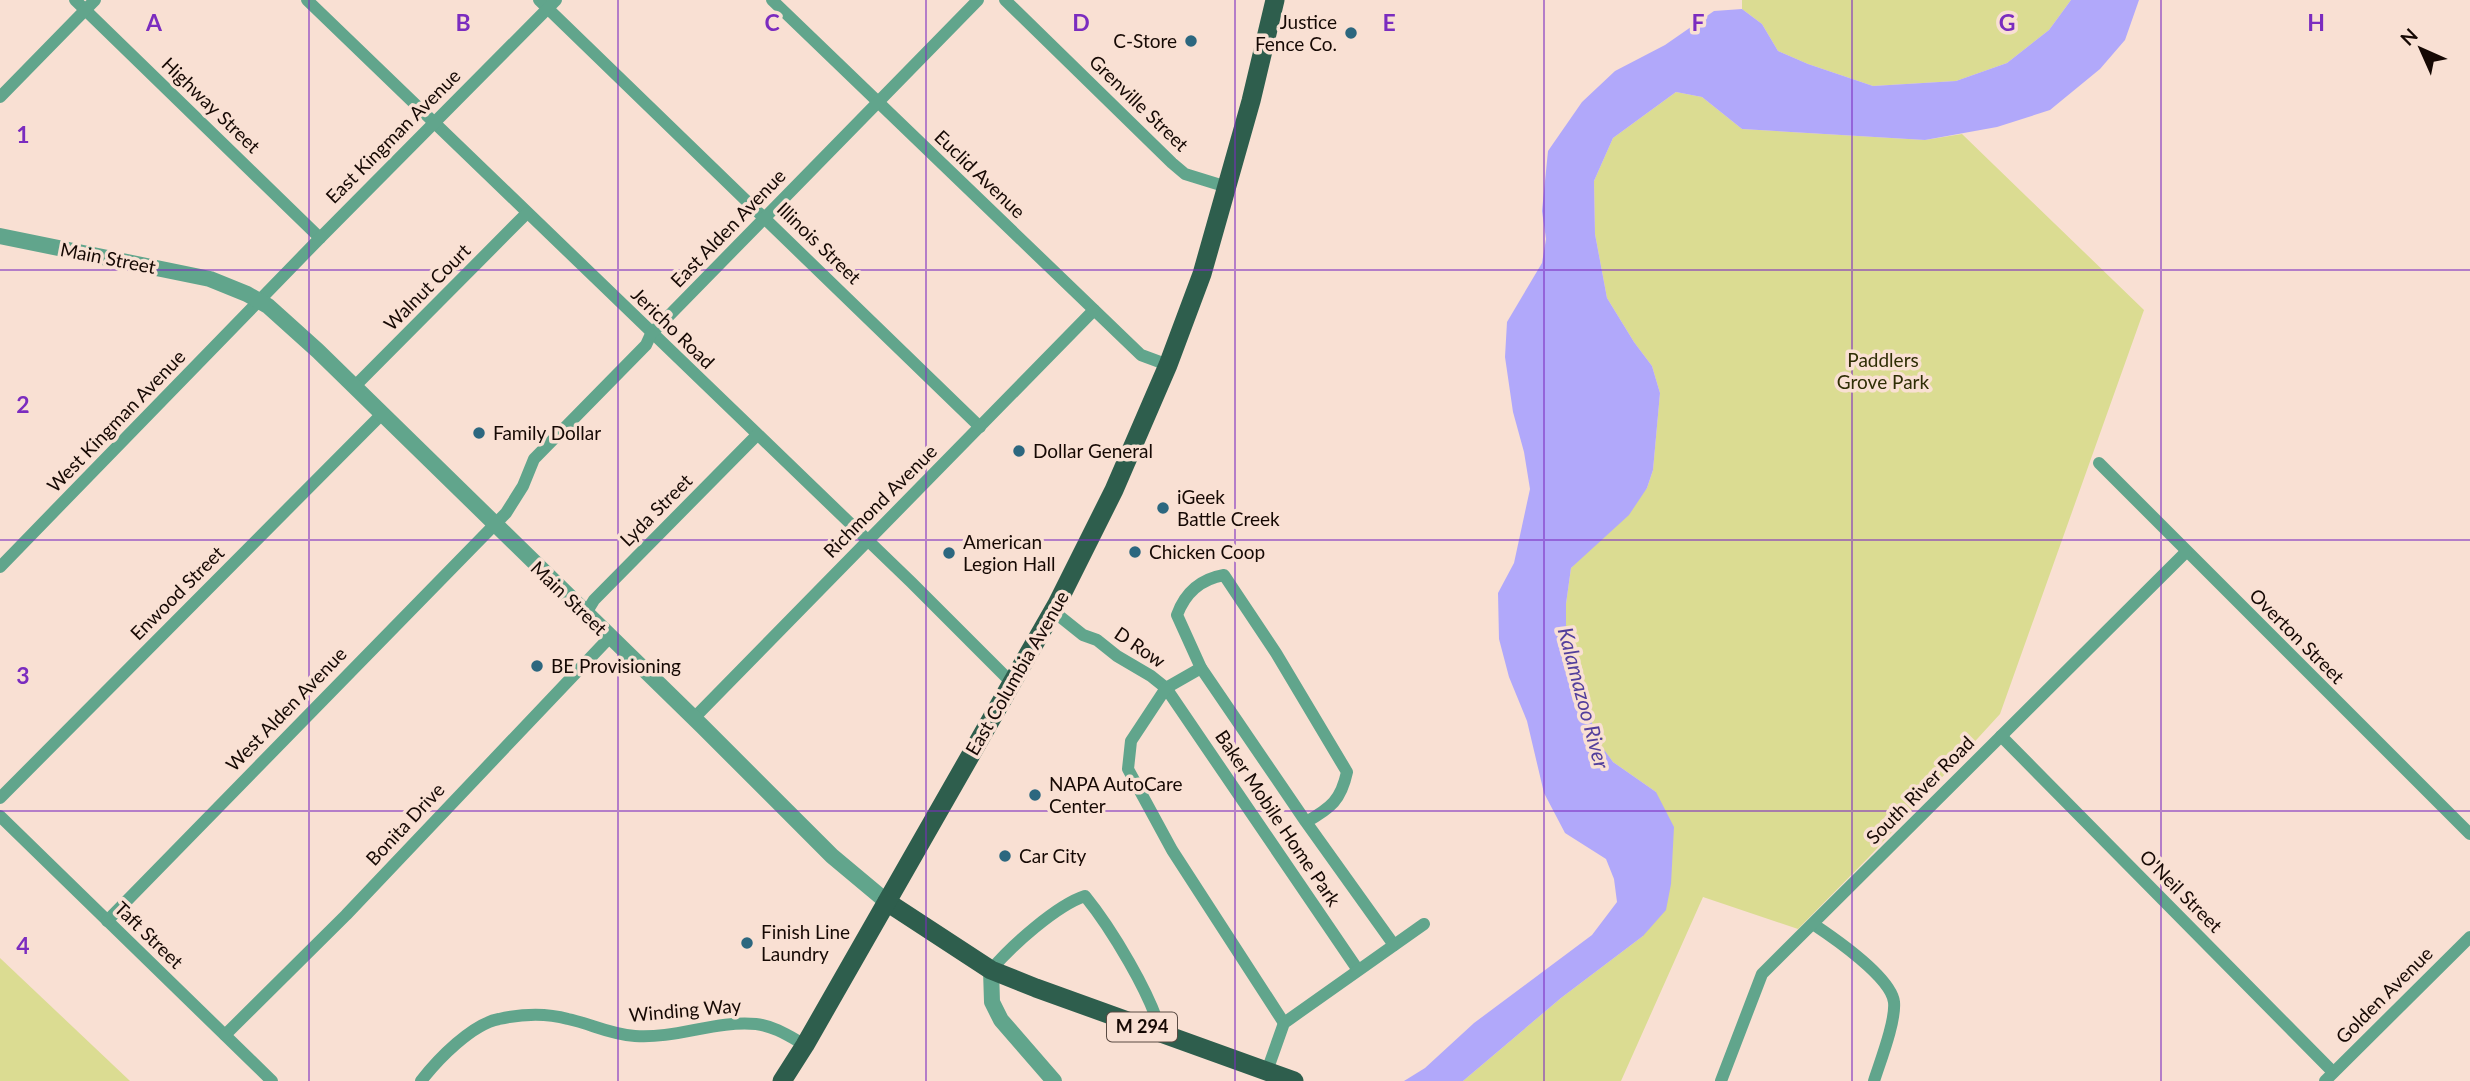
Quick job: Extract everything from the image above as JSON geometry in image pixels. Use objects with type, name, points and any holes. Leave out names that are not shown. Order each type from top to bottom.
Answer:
[{"type":"main road","name":"East Columbia Avenue","points":[[782,1081],[1055,607],[1114,491],[1168,365],[1202,274],[1251,101],[1275,0]]},
{"type":"main road","name":"Main Street","points":[[887,902],[991,970]]},
{"type":"main road","name":"M 294","points":[[991,970],[1294,1081]]},
{"type":"street","name":"Highway Street","points":[[75,0],[320,238]]},
{"type":"street","points":[[0,97],[95,0]]},
{"type":"street","name":"Jericho Road","points":[[307,0],[1012,683]]},
{"type":"street","name":"Euclid Avenue","points":[[772,0],[1142,355],[1168,365]]},
{"type":"street","name":"East Alden Avenue","points":[[493,525],[506,513],[523,486],[534,459],[646,345],[651,334],[978,0]]},
{"type":"street","name":"Grenville Street","points":[[1005,0],[1178,169],[1185,174],[1227,187]]},
{"type":"street","name":"East Kingman Avenue","points":[[259,301],[548,3]]},
{"type":"street","name":"Illinois Street","points":[[548,3],[980,427]]},
{"type":"street","name":"Walnut Court","points":[[354,387],[527,213]]},
{"type":"street","name":"Main Street","points":[[0,236],[210,279],[259,301],[293,328],[382,414],[832,856],[887,902]]},
{"type":"street","name":"West Kingman Avenue","points":[[0,567],[259,301]]},
{"type":"street","name":"Richmond Avenue","points":[[694,718],[1094,310]]},
{"type":"street","name":"Enwood Street","points":[[0,798],[382,414]]},
{"type":"street","name":"Lyda Street","points":[[586,613],[594,600],[757,435]]},
{"type":"street","name":"Overton Street","points":[[2099,463],[2470,834]]},
{"type":"street","name":"West Alden Avenue","points":[[107,921],[493,525]]},
{"type":"street","name":"South River Road","points":[[1721,1081],[1762,974],[2186,552]]},
{"type":"street","name":"Baker Mobile Home Park","points":[[1306,822],[1334,804],[1344,787],[1347,772],[1276,653],[1224,575],[1210,578],[1192,589],[1177,615],[1201,668],[1306,822],[1394,945]]},
{"type":"street","name":"D Row","points":[[1055,607],[1083,635],[1093,638],[1166,688]]},
{"type":"street","name":"Bonita Drive","points":[[225,1035],[346,915],[610,637]]},
{"type":"street","points":[[1201,668],[1166,688],[1131,741],[1128,769],[1172,850],[1284,1023]]},
{"type":"street","name":"Baker Mobile Home Park","points":[[1166,688],[1358,970]]},
{"type":"street","name":"O'Neil Street","points":[[2001,736],[2329,1077]]},
{"type":"street","name":"Taft Street","points":[[0,816],[272,1081]]},
{"type":"street","points":[[1054,1081],[1001,1020],[992,1002],[991,970],[1006,952],[1072,900],[1086,896],[1132,969],[1156,1014],[1161,1033]]},
{"type":"street","points":[[1267,1071],[1284,1023],[1424,924]]},
{"type":"street","points":[[1813,924],[1875,972],[1892,993],[1895,1006],[1874,1081]]},
{"type":"street","name":"Golden Avenue","points":[[2329,1077],[2470,937]]},
{"type":"street","name":"Winding Way","points":[[421,1081],[439,1060],[472,1033],[496,1019],[530,1015],[569,1018],[599,1030],[638,1036],[754,1023],[770,1026],[805,1045]]},
{"type":"green space","points":[[1742,0],[2071,0],[2049,30],[2007,63],[1956,81],[1873,86],[1778,51],[1762,24],[1742,9]]},
{"type":"green space","name":"Paddlers Grove Park","points":[[1676,92],[1702,97],[1742,129],[1925,140],[1962,134],[2144,310],[2000,714],[1869,857],[1798,929],[1703,897],[1621,1081],[1463,1081],[1561,998],[1643,936],[1656,792],[1613,762],[1597,741],[1566,632],[1566,604],[1571,568],[1647,488],[1653,470],[1660,393],[1652,366],[1607,298],[1595,234],[1594,181],[1613,138]]},
{"type":"green space","points":[[0,958],[130,1081],[0,1081]]},
{"type":"water","name":"Kalamazoo River","points":[[2071,0],[2139,0],[2125,40],[2100,69],[2050,110],[1997,127],[1925,140],[1742,129],[1702,97],[1676,92],[1613,138],[1594,181],[1595,234],[1607,298],[1652,366],[1660,393],[1653,470],[1647,488],[1629,515],[1571,568],[1566,604],[1566,632],[1597,740],[1613,762],[1656,792],[1674,827],[1671,884],[1666,910],[1643,936],[1561,998],[1463,1081],[1404,1081],[1425,1068],[1474,1023],[1592,935],[1617,902],[1614,879],[1606,859],[1565,833],[1544,793],[1527,721],[1509,677],[1499,639],[1498,593],[1514,563],[1530,489],[1524,452],[1513,412],[1505,357],[1507,322],[1542,263],[1546,239],[1542,211],[1548,151],[1582,102],[1615,71],[1665,45],[1714,11],[1742,9],[1762,24],[1778,51],[1873,86],[1956,81],[2007,63],[2049,30]]},
{"type":"place","name":"Justice Fence Co.","points":[[1351,33]]},
{"type":"place","name":"C-Store","points":[[1191,41]]},
{"type":"place","name":"Family Dollar","points":[[479,433]]},
{"type":"place","name":"Dollar General","points":[[1019,451]]},
{"type":"place","name":"iGeek Battle Creek","points":[[1163,508]]},
{"type":"place","name":"Chicken Coop","points":[[1135,552]]},
{"type":"place","name":"American Legion Hall","points":[[949,553]]},
{"type":"place","name":"BE Provisioning","points":[[537,666]]},
{"type":"place","name":"NAPA AutoCare Center","points":[[1035,795]]},
{"type":"place","name":"Car City","points":[[1005,856]]},
{"type":"place","name":"Finish Line Laundry","points":[[747,943]]}]
